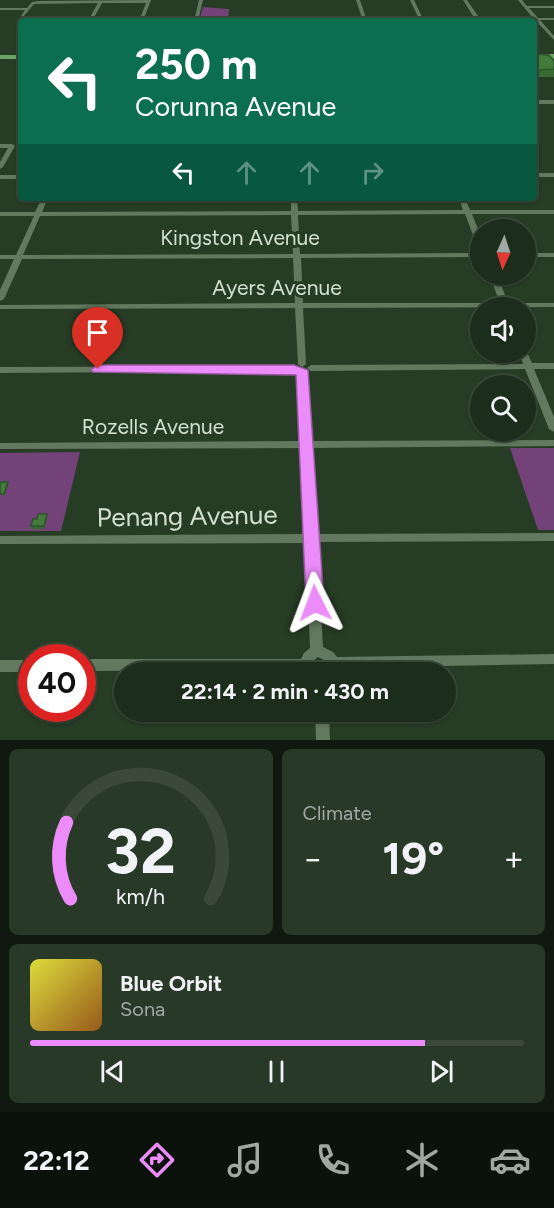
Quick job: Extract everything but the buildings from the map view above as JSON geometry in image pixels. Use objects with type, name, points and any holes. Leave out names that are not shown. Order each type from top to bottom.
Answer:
[{"type":"main road","points":[[537,57],[554,58]]},
{"type":"main road","points":[[0,58],[18,58]]},
{"type":"street","points":[[197,18],[201,0]]},
{"type":"street","points":[[358,0],[364,18]]},
{"type":"street","points":[[412,0],[421,18]]},
{"type":"street","points":[[465,0],[477,18]]},
{"type":"street","points":[[520,0],[536,18]]},
{"type":"street","points":[[23,16],[35,2],[149,1],[142,18]]},
{"type":"street","points":[[92,18],[100,2]]},
{"type":"street","points":[[526,7],[554,6]]},
{"type":"street","points":[[0,9],[29,9]]},
{"type":"street","points":[[537,19],[554,19]]},
{"type":"street","points":[[537,19],[554,38]]},
{"type":"street","points":[[537,102],[554,102]]},
{"type":"street","points":[[0,146],[12,146],[0,167]]},
{"type":"street","points":[[537,175],[554,175]]},
{"type":"street","points":[[0,177],[18,177]]},
{"type":"street","points":[[0,299],[44,201]]},
{"type":"street","points":[[294,201],[317,651],[310,654],[315,662]]},
{"type":"street","points":[[463,201],[471,219]]},
{"type":"street","points":[[0,214],[554,212]]},
{"type":"street","name":"Kingston Avenue","points":[[0,257],[470,255]]},
{"type":"street","points":[[536,255],[554,255]]},
{"type":"street","name":"Ayers Avenue","points":[[536,305],[554,304]]},
{"type":"street","name":"Ayers Avenue","points":[[0,307],[470,306]]},
{"type":"street","points":[[528,363],[554,429]]},
{"type":"street","points":[[0,370],[554,366]]},
{"type":"street","name":"Rozells Avenue","points":[[0,446],[554,443]]},
{"type":"street","name":"Penang Avenue","points":[[0,540],[554,537]]},
{"type":"street","points":[[456,663],[554,659]]},
{"type":"street","points":[[96,665],[114,665]]},
{"type":"street","points":[[0,666],[18,666]]},
{"type":"street","points":[[322,722],[323,740]]},
{"type":"shaded area","points":[[203,7],[229,9],[228,18],[200,18]]},
{"type":"shaded area","points":[[510,448],[554,448],[554,530],[538,530]]},
{"type":"shaded area","points":[[80,452],[61,531],[0,531],[0,453]]},
{"type":"route","points":[[98,369],[294,369],[303,373],[315,603]]}]
